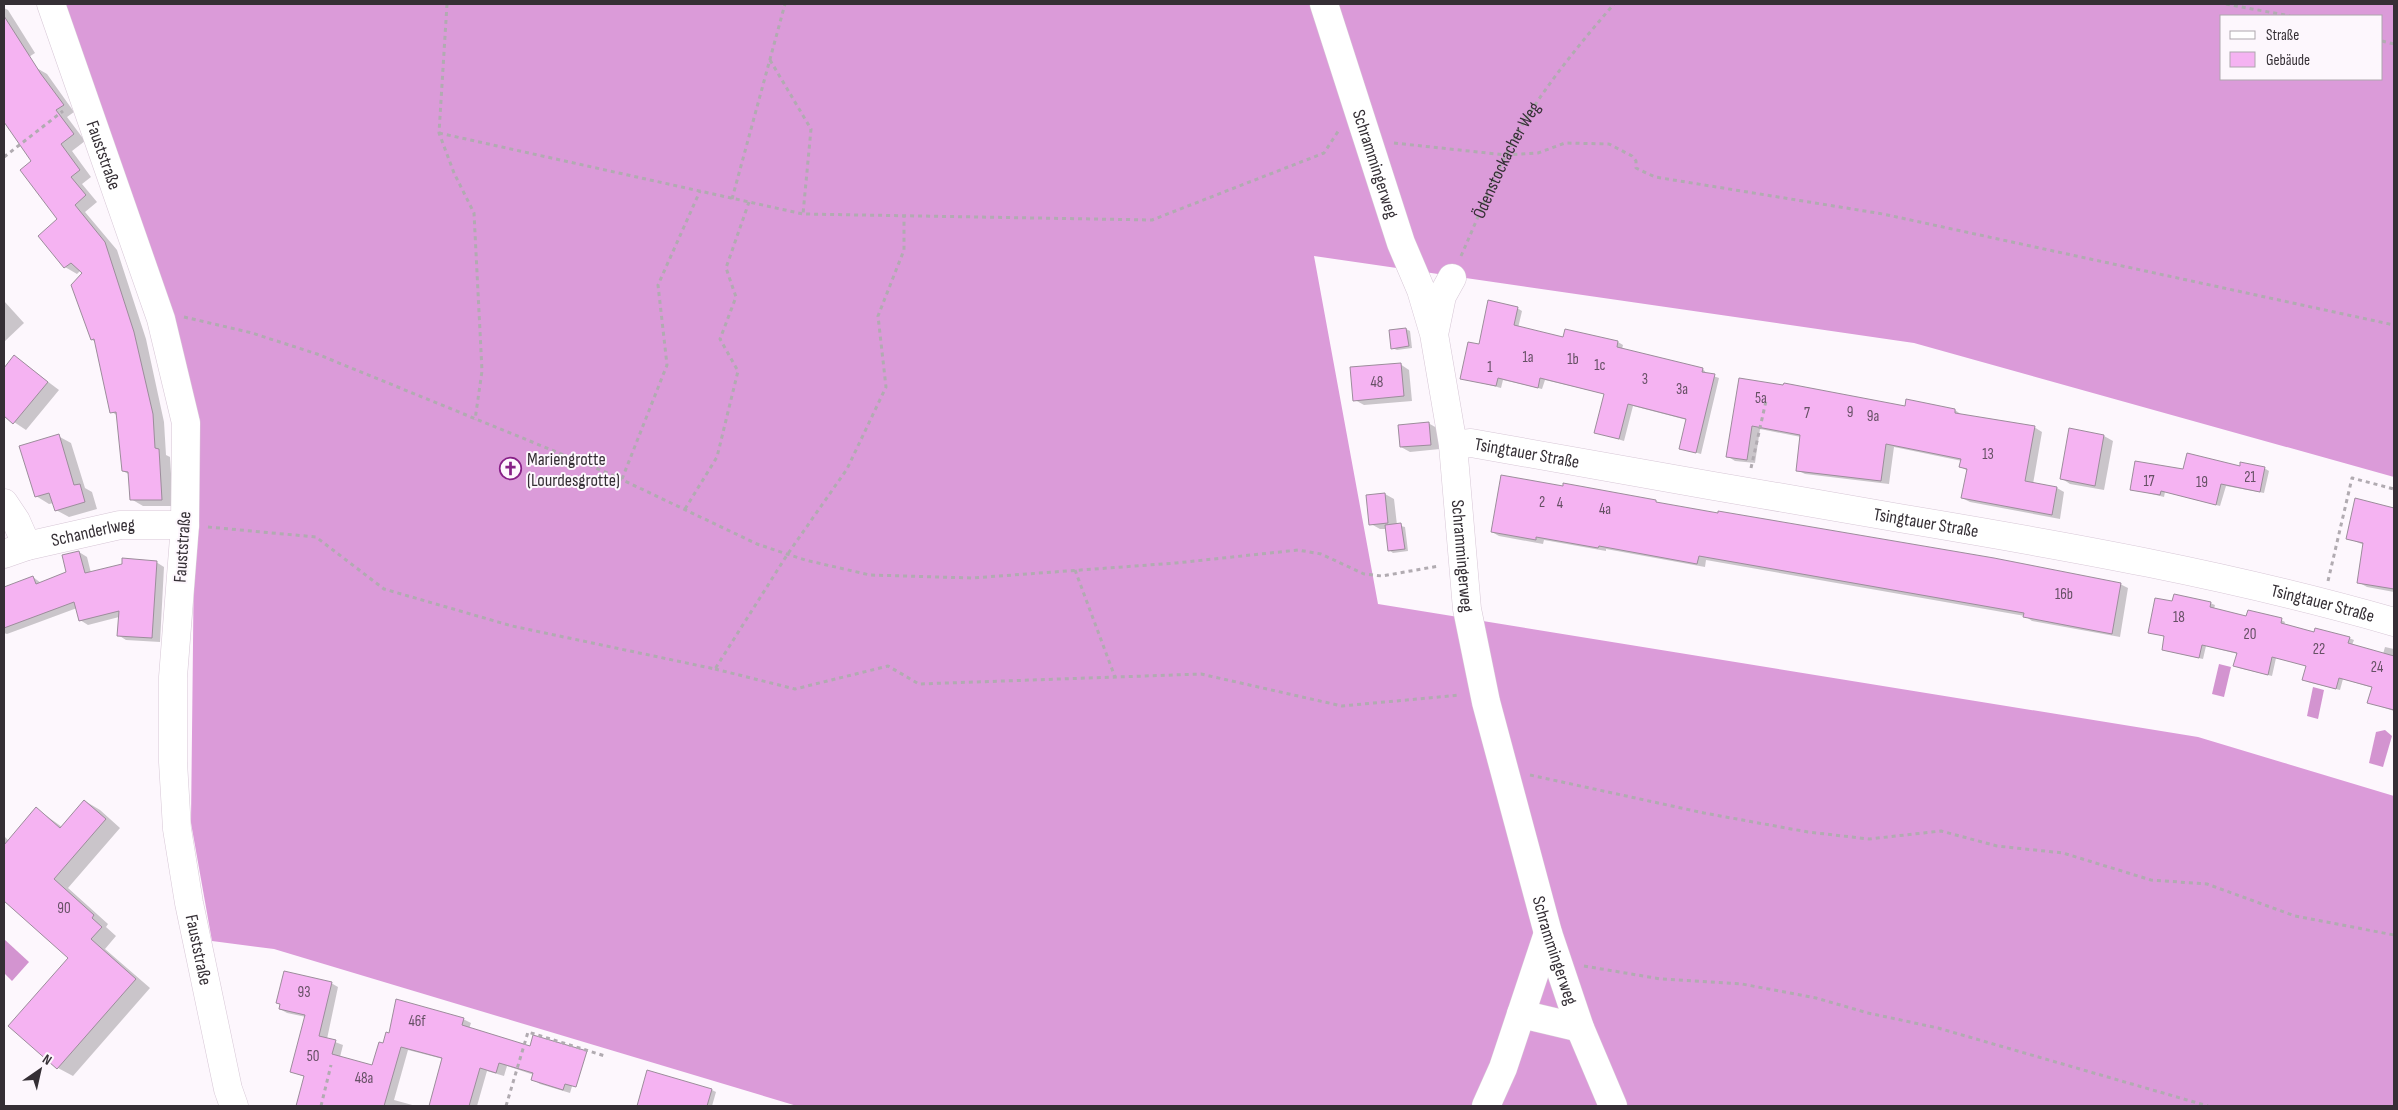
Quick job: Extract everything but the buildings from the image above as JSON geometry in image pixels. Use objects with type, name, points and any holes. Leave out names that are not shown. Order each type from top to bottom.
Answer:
[{"type":"street","name":"Fauststraße","points":[[51,4],[161,319],[186,423],[185,524],[173,677],[173,762],[178,829],[189,903],[228,1089],[234,1106]]},
{"type":"street","name":"Schrammingerweg","points":[[1324,4],[1401,242],[1438,288],[1434,334],[1453,446],[1461,560],[1467,609],[1484,692],[1548,932],[1580,1028],[1613,1106]]},
{"type":"street","name":"Tsingtauer Straße","points":[[1453,446],[1471,443],[2052,543],[2204,573],[2323,602],[2394,622]]},
{"type":"street","points":[[4,503],[16,521],[15,550]]},
{"type":"street","name":"Schanderlweg","points":[[15,550],[120,525],[185,524]]},
{"type":"street","points":[[1486,1106],[1502,1068],[1548,932]]},
{"type":"street","points":[[1521,1014],[1580,1028]]},
{"type":"path","points":[[447,4],[439,133],[454,173],[474,212],[482,371],[475,420]]},
{"type":"path","points":[[732,199],[785,4]]},
{"type":"path","name":"Ödenstockacher Weg","points":[[1438,288],[1506,155],[1542,94],[1614,4]]},
{"type":"path","points":[[2226,4],[2285,15]]},
{"type":"path","points":[[770,59],[811,130],[803,214]]},
{"type":"path","points":[[4,157],[70,105],[80,84]]},
{"type":"path","points":[[439,133],[803,214],[1152,220],[1324,154],[1339,130],[1506,155],[1538,153],[1565,143],[1609,144],[1632,156],[1636,161],[1636,168],[1655,177],[1883,214],[2394,325]]},
{"type":"path","points":[[622,479],[667,364],[658,285],[700,191]]},
{"type":"path","points":[[685,509],[717,457],[738,371],[720,339],[736,297],[726,268],[749,202]]},
{"type":"path","points":[[715,669],[787,555],[847,468],[886,388],[878,316],[904,250],[904,216]]},
{"type":"path","points":[[161,319],[179,316],[252,333],[317,354],[622,479],[757,544],[787,555],[870,575],[972,578],[1176,563],[1298,550],[1321,554],[1364,574],[1382,576],[1428,569],[1461,560]]},
{"type":"path","points":[[1753,460],[1766,401]]},
{"type":"path","points":[[2323,602],[2352,478],[2394,489]]},
{"type":"path","points":[[185,524],[316,537],[384,589],[512,626],[715,669],[795,689],[888,666],[919,684],[1201,674],[1342,706],[1484,692]]},
{"type":"path","points":[[1075,570],[1115,677]]},
{"type":"path","points":[[1505,769],[1704,813],[1808,832],[1869,839],[1941,831],[1997,846],[2063,853],[2151,880],[2206,884],[2295,916],[2394,935]]},
{"type":"path","points":[[1558,962],[1661,979],[1742,984],[1816,998],[1868,1013],[1938,1028],[2208,1106]]},
{"type":"path","points":[[506,1106],[528,1032],[605,1056]]},
{"type":"path","points":[[321,1106],[331,1065]]},
{"type":"shaded area","points":[[64,4],[2394,4],[2394,477],[1914,343],[1314,256],[1378,604],[2198,737],[2394,796],[2394,1106],[797,1106],[274,949],[212,941],[191,823],[195,466]]},
{"type":"shaded area","points":[[2219,664],[2231,667],[2224,697],[2212,694]]},
{"type":"shaded area","points":[[2313,687],[2324,690],[2318,719],[2307,716]]},
{"type":"shaded area","points":[[2385,730],[2392,736],[2383,767],[2369,763],[2376,732]]},
{"type":"shaded area","points":[[4,939],[29,962],[12,981],[4,973]]},
{"type":"place","name":"Mariengrotte (Lourdesgrotte)","points":[[511,469]]}]
